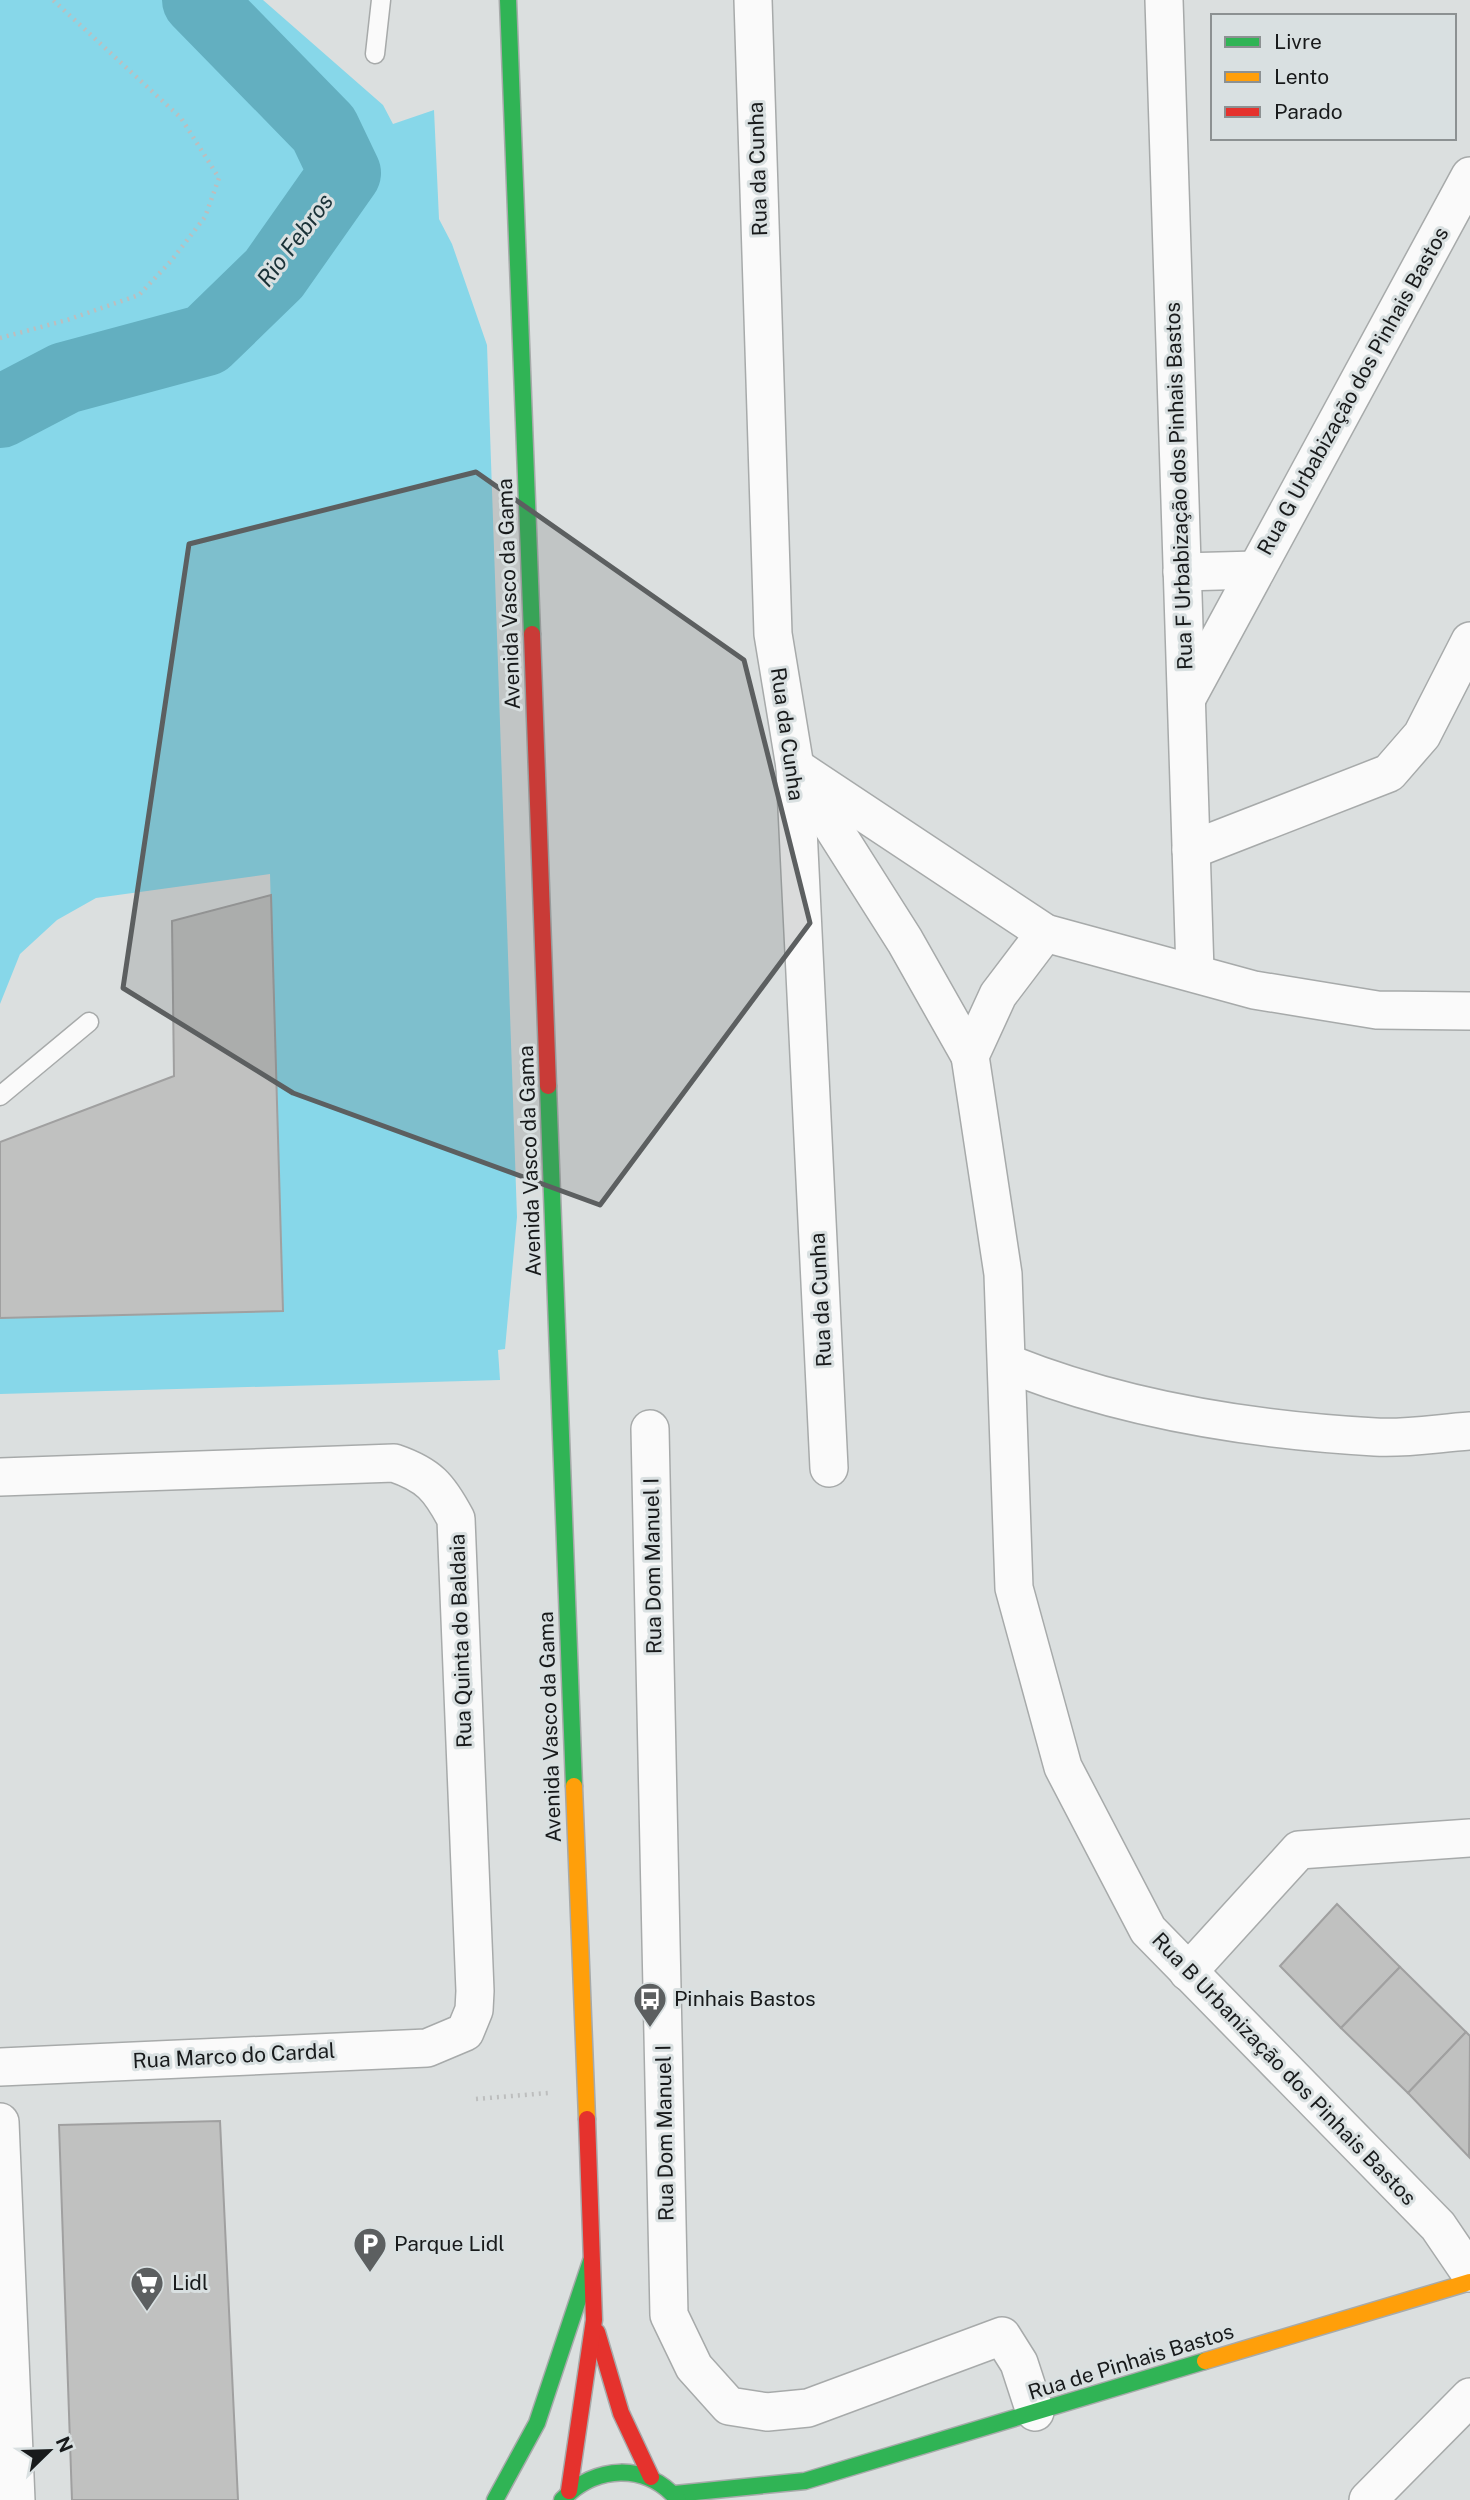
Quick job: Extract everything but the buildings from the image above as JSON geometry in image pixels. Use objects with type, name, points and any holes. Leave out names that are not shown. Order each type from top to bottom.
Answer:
[{"type":"main road","name":"Avenida Vasco da Gama","points":[[508,0],[594,2320],[566,2496]]},
{"type":"main road","points":[[495,2500],[537,2423],[591,2261]]},
{"type":"main road","name":"Rua de Pinhais Bastos","points":[[677,2497],[805,2481],[1470,2282]]},
{"type":"main road","name":"Avenida Vasco da Gama","points":[[594,2320],[621,2413],[651,2477]]},
{"type":"main road","name":"Avenida Vasco da Gama","points":[[566,2496],[594,2476],[622,2470],[651,2477],[677,2497]]},
{"type":"main road","name":"Rua de Pinhais Bastos","points":[[774,2500],[805,2481]]},
{"type":"street","name":"Rua da Cunha","points":[[753,0],[773,634],[795,767],[829,1468]]},
{"type":"street","name":"Rua F Urbabização dos Pinhais Bastos","points":[[1164,0],[1195,971]]},
{"type":"street","name":"Rua G Urbabização dos Pinhais Bastos","points":[[1186,699],[1470,176]]},
{"type":"street","name":"Rua G Urbabização dos Pinhais Bastos","points":[[1182,572],[1256,570]]},
{"type":"street","points":[[1191,850],[1389,773],[1422,735],[1470,641]]},
{"type":"street","points":[[795,767],[1045,933],[1195,971],[1255,990],[1377,1010],[1470,1011]]},
{"type":"street","points":[[795,767],[905,941],[970,1056]]},
{"type":"street","points":[[970,1056],[998,995],[1045,933]]},
{"type":"street","name":"Rua B Urbanização dos Pinhais Bastos","points":[[970,1056],[1003,1274],[1014,1588],[1063,1767],[1148,1930],[1438,2227],[1470,2273]]},
{"type":"street","points":[[1007,1363],[1062,1385],[1189,1418],[1377,1438],[1470,1431]]},
{"type":"street","name":"Rua Dom Manuel I","points":[[650,1429],[669,2315],[694,2367],[729,2406],[767,2412],[808,2408],[1002,2336],[1019,2363],[1035,2412]]},
{"type":"street","name":"Rua Quinta do Baldaia","points":[[0,1477],[394,1463],[419,1471],[441,1492],[456,1519],[475,1991],[474,2010],[465,2032]]},
{"type":"street","points":[[1188,1972],[1299,1850],[1470,1838]]},
{"type":"street","name":"Rua Marco do Cardal","points":[[0,2067],[427,2048],[465,2032]]},
{"type":"street","points":[[0,2122],[16,2500]]},
{"type":"street","points":[[1368,2500],[1470,2397]]},
{"type":"lane","points":[[375,54],[381,0]]},
{"type":"lane","points":[[0,1096],[89,1022]]},
{"type":"path","points":[[0,338],[67,320],[139,295],[171,261],[205,217],[219,178],[181,118],[53,0]]},
{"type":"path","points":[[476,2099],[585,2090]]},
{"type":"highlighted area","points":[[476,472],[744,660],[810,923],[600,1205],[293,1093],[123,988],[189,544]]},
{"type":"shaded area","points":[[0,0],[263,0],[383,105],[393,124],[434,110],[439,219],[452,244],[487,345],[517,1217],[505,1349],[498,1350],[500,1380],[0,1394],[0,1318],[283,1311],[270,874],[96,898],[57,920],[20,954],[0,1004]]},
{"type":"waterway","name":"Rio Febros","points":[[0,412],[65,378],[206,340],[274,274],[345,173],[324,129],[198,0]]},
{"type":"traffic: fast","points":[[508,0],[532,634]]},
{"type":"traffic: fast","points":[[548,1086],[574,1786]]},
{"type":"traffic: fast","points":[[495,2500],[537,2423],[591,2261]]},
{"type":"traffic: fast","points":[[675,2494],[805,2481],[1205,2361]]},
{"type":"traffic: fast","points":[[562,2500],[575,2488],[590,2480],[620,2473],[651,2479],[678,2500]]},
{"type":"traffic: slow","points":[[574,1786],[587,2119]]},
{"type":"traffic: slow","points":[[1205,2361],[1470,2282]]},
{"type":"traffic: jam","points":[[532,634],[548,1086]]},
{"type":"traffic: jam","points":[[569,2491],[594,2320],[587,2119]]},
{"type":"traffic: jam","points":[[597,2332],[621,2413],[651,2477]]},
{"type":"place","name":"Pinhais Bastos","points":[[650,2029]]},
{"type":"place","name":"Parque Lidl","points":[[370,2274]]},
{"type":"place","name":"Lidl","points":[[147,2313]]}]
